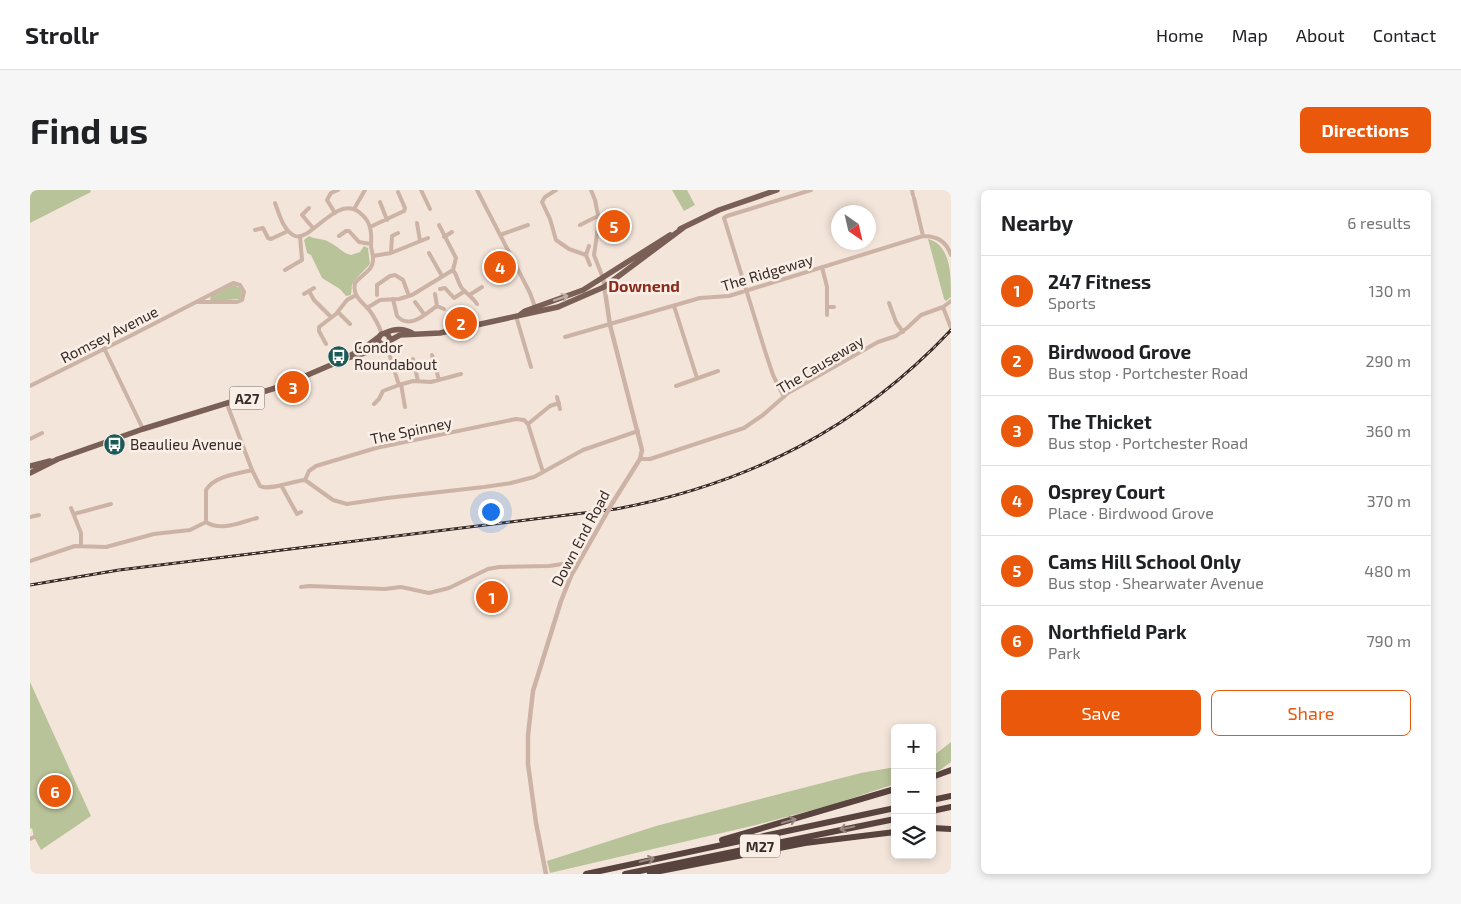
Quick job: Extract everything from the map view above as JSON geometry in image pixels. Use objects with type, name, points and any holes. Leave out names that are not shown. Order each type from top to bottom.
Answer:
[{"type":"highway","points":[[936,776],[951,770]]},
{"type":"highway","name":"M27","points":[[675,854],[891,790]]},
{"type":"highway","points":[[936,799],[951,796]]},
{"type":"highway","points":[[936,810],[951,806]]},
{"type":"highway","name":"M27","points":[[586,874],[891,809]]},
{"type":"highway","name":"M27","points":[[625,874],[891,820]]},
{"type":"highway","points":[[936,828],[951,829]]},
{"type":"highway","name":"M27","points":[[645,874],[805,844],[891,833]]},
{"type":"main road","name":"A27","points":[[517,316],[535,307],[578,292],[603,278],[659,240],[719,210],[777,190]]},
{"type":"main road","name":"A27","points":[[30,473],[58,460],[143,428],[282,386],[347,358],[368,352],[400,335],[440,333],[558,307],[604,287],[683,228]]},
{"type":"main road","name":"A27","points":[[347,358],[382,334],[400,329],[408,330],[414,334]]},
{"type":"main road","points":[[382,334],[389,336],[386,343],[380,342],[382,334]]},
{"type":"main road","name":"A27","points":[[30,466],[58,460]]},
{"type":"street","points":[[335,213],[328,203],[328,198],[331,193],[338,190]]},
{"type":"street","points":[[354,209],[366,190]]},
{"type":"street","points":[[421,190],[430,209]]},
{"type":"street","points":[[476,190],[530,293],[535,307]]},
{"type":"street","points":[[556,190],[545,197],[542,202],[550,219],[556,240],[569,249],[586,255]]},
{"type":"street","points":[[591,190],[598,216],[598,235],[594,255],[603,278],[610,325],[638,431],[642,450],[640,459]]},
{"type":"street","points":[[784,396],[765,351],[724,218],[811,190]]},
{"type":"street","points":[[912,190],[923,236],[930,236],[941,240],[951,255]]},
{"type":"street","points":[[370,227],[404,211],[405,208],[400,193]]},
{"type":"street","points":[[321,197],[328,198]]},
{"type":"street","points":[[380,202],[387,220]]},
{"type":"street","points":[[275,203],[288,231],[295,236],[300,236],[335,213],[346,209],[354,209],[364,216],[370,227],[373,262],[371,268],[355,283],[356,295],[375,319],[382,334]]},
{"type":"street","points":[[309,208],[302,215],[313,228]]},
{"type":"street","points":[[580,225],[598,216]]},
{"type":"street","points":[[417,223],[420,240]]},
{"type":"street","points":[[367,308],[380,300],[392,300],[409,296],[453,270],[456,258],[439,225]]},
{"type":"street","points":[[500,236],[528,225]]},
{"type":"street","points":[[255,230],[263,228],[271,241],[288,231]]},
{"type":"street","points":[[338,236],[349,231],[359,242],[371,244]]},
{"type":"street","points":[[444,237],[452,232]]},
{"type":"street","points":[[391,254],[392,236],[398,234]]},
{"type":"street","points":[[285,270],[302,258],[300,236]]},
{"type":"street","name":"The Ridgeway","points":[[564,337],[700,298],[723,298],[923,236]]},
{"type":"street","points":[[373,256],[391,254],[428,238]]},
{"type":"street","points":[[589,246],[586,255],[590,265]]},
{"type":"street","points":[[567,254],[569,249]]},
{"type":"street","points":[[429,252],[442,276]]},
{"type":"street","points":[[294,265],[297,271]]},
{"type":"street","points":[[822,267],[827,287],[827,315]]},
{"type":"street","points":[[453,270],[457,275],[460,287],[465,292],[471,294],[477,304]]},
{"type":"street","points":[[377,295],[377,285],[391,273],[403,280],[409,296]]},
{"type":"street","name":"Romsey Avenue","points":[[30,386],[232,283],[240,285],[243,289],[243,297],[237,302],[197,302]]},
{"type":"street","points":[[440,289],[442,287],[445,288],[454,298],[465,292]]},
{"type":"street","points":[[471,294],[482,287]]},
{"type":"street","points":[[314,288],[307,292],[331,317]]},
{"type":"street","points":[[435,294],[437,306]]},
{"type":"street","points":[[326,344],[319,329],[320,326],[338,312],[347,300],[356,295]]},
{"type":"street","points":[[392,300],[395,312],[401,320],[411,322],[437,306]]},
{"type":"street","name":"The Causeway","points":[[640,459],[650,459],[744,428],[763,415],[784,396],[878,342],[903,332],[921,315],[951,301]]},
{"type":"street","points":[[415,302],[424,314]]},
{"type":"street","points":[[889,302],[896,322],[903,332]]},
{"type":"street","points":[[437,306],[444,309]]},
{"type":"street","points":[[674,306],[697,378]]},
{"type":"street","points":[[943,306],[950,326]]},
{"type":"street","points":[[827,307],[834,307]]},
{"type":"street","points":[[338,312],[344,321],[350,324]]},
{"type":"street","points":[[517,316],[531,367]]},
{"type":"street","points":[[386,343],[405,407]]},
{"type":"street","points":[[104,348],[143,428]]},
{"type":"street","points":[[432,355],[439,380]]},
{"type":"street","points":[[413,359],[418,381]]},
{"type":"street","points":[[676,386],[718,371]]},
{"type":"street","points":[[374,404],[383,391],[400,385],[418,381],[431,382],[461,374]]},
{"type":"street","points":[[557,397],[560,409]]},
{"type":"street","points":[[543,472],[528,424],[550,406],[559,403]]},
{"type":"street","points":[[227,404],[252,470],[262,488],[305,480],[333,500],[347,504],[511,483],[534,477],[583,450],[638,431]]},
{"type":"street","name":"The Spinney","points":[[305,480],[309,471],[316,466],[376,448],[516,418],[524,420],[528,424]]},
{"type":"street","points":[[30,439],[42,433]]},
{"type":"street","name":"Down End Road","points":[[545,872],[528,764],[533,692],[565,589],[577,564],[640,459]]},
{"type":"street","points":[[206,522],[206,490],[208,486],[219,480],[252,470]]},
{"type":"street","points":[[281,485],[299,513],[300,519]]},
{"type":"street","points":[[74,514],[112,504]]},
{"type":"street","points":[[71,508],[80,533],[81,545]]},
{"type":"street","points":[[30,517],[39,514]]},
{"type":"street","points":[[206,522],[215,526],[227,526],[257,518]]},
{"type":"street","points":[[30,561],[75,546],[106,547],[154,534],[190,530],[206,522]]},
{"type":"street","points":[[93,547],[93,553]]},
{"type":"street","points":[[301,587],[384,589],[402,587],[429,593],[449,588],[494,568],[577,564]]},
{"type":"green space","points":[[30,190],[90,190],[91,192],[30,223]]},
{"type":"green space","points":[[672,190],[687,190],[695,205],[684,211]]},
{"type":"green space","points":[[309,236],[327,241],[351,255],[360,252],[364,246],[368,248],[370,264],[354,281],[351,295],[346,296],[340,289],[322,278],[311,255],[307,253],[304,240]]},
{"type":"green space","points":[[928,239],[936,242],[945,254],[948,262],[951,297],[946,301],[944,299]]},
{"type":"green space","points":[[233,285],[241,290],[240,299],[212,301],[210,299],[211,296]]},
{"type":"green space","points":[[30,682],[91,816],[41,850],[34,837],[32,828],[30,829]]},
{"type":"green space","points":[[951,742],[951,762],[936,772],[936,754]]},
{"type":"green space","points":[[891,768],[891,785],[831,805],[756,825],[550,873],[547,861],[656,826],[861,773]]},
{"type":"railway","points":[[30,585],[119,570],[616,509],[665,498],[711,484],[756,467],[799,447],[839,423],[878,396],[916,365],[951,330]]},
{"type":"place","name":"Cams Hill School Only","points":[[614,226]]},
{"type":"place","name":"Osprey Court","points":[[500,267]]},
{"type":"place","name":"Birdwood Grove","points":[[461,323]]},
{"type":"place","name":"Condor Roundabout","points":[[338,356]]},
{"type":"place","name":"The Thicket","points":[[293,387]]},
{"type":"place","name":"Beaulieu Avenue","points":[[114,444]]},
{"type":"place","name":"247 Fitness","points":[[492,597]]},
{"type":"place","name":"Northfield Park","points":[[55,791]]},
{"type":"district","name":"Downend","points":[[644,285]]}]
